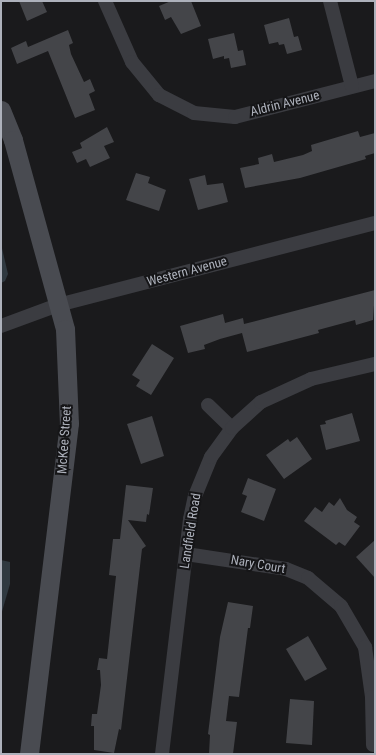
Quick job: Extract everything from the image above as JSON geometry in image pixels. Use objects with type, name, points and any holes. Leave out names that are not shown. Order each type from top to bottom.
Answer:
[{"type":"street","name":"Aldrin Avenue","points":[[105,1],[132,62],[159,95],[194,113],[234,117],[375,81]]},
{"type":"street","points":[[330,1],[352,86]]},
{"type":"street","name":"McKee Street","points":[[1,110],[14,140],[65,329],[70,423],[29,754]]},
{"type":"street","name":"Western Avenue","points":[[1,326],[58,305],[375,223]]},
{"type":"street","name":"Landfield Road","points":[[162,754],[186,554],[195,496],[203,472],[232,428],[261,402],[284,389],[311,379],[375,364]]},
{"type":"street","points":[[208,405],[232,428]]},
{"type":"street","name":"Nary Court","points":[[186,554],[286,569],[308,578],[341,606],[365,647],[372,697],[373,744]]},
{"type":"shaded area","points":[[1,244],[8,274],[5,281],[1,283]]},
{"type":"shaded area","points":[[1,560],[10,562],[10,584],[1,615]]},
{"type":"building","points":[[19,1],[42,1],[47,12],[27,21]]},
{"type":"building","points":[[171,1],[191,1],[201,26],[181,34],[171,17],[165,20],[159,6]]},
{"type":"building","points":[[289,18],[294,37],[298,36],[302,50],[287,54],[284,44],[279,45],[278,42],[269,44],[264,25]]},
{"type":"building","points":[[68,30],[73,43],[69,45],[71,54],[84,82],[90,79],[95,91],[89,94],[95,110],[75,118],[48,51],[17,64],[11,48],[26,41],[28,47]]},
{"type":"building","points":[[234,33],[238,51],[243,50],[246,65],[231,68],[229,58],[224,59],[224,56],[213,59],[208,39]]},
{"type":"building","points":[[107,127],[114,142],[104,146],[110,158],[90,167],[86,159],[77,163],[72,152],[82,148],[80,143]]},
{"type":"building","points":[[358,131],[360,137],[375,133],[375,153],[365,156],[366,159],[300,178],[245,188],[240,168],[259,164],[258,158],[272,154],[274,162],[303,155],[312,151],[311,145]]},
{"type":"building","points":[[136,173],[150,177],[148,183],[166,190],[159,211],[126,200]]},
{"type":"building","points":[[205,175],[207,185],[223,183],[228,202],[198,210],[189,179]]},
{"type":"building","points":[[375,290],[373,320],[356,325],[355,320],[318,330],[319,333],[247,352],[242,333],[204,345],[205,349],[188,353],[180,326],[223,314],[225,323],[243,318],[244,324]]},
{"type":"building","points":[[152,344],[174,358],[151,395],[136,386],[140,380],[132,375]]},
{"type":"building","points":[[352,413],[360,441],[326,450],[320,425],[326,424],[325,421]]},
{"type":"building","points":[[152,416],[164,456],[141,464],[127,424]]},
{"type":"building","points":[[297,437],[312,459],[284,479],[266,455],[288,439],[290,442]]},
{"type":"building","points":[[248,478],[276,489],[264,521],[241,512],[247,496],[242,494]]},
{"type":"building","points":[[126,485],[153,488],[149,515],[147,514],[146,522],[128,520],[146,546],[142,549],[121,730],[119,729],[114,753],[94,750],[94,726],[91,726],[92,714],[97,714],[101,685],[100,670],[97,670],[99,658],[107,659],[116,576],[109,575],[113,539],[120,539]]},
{"type":"building","points":[[340,498],[347,510],[357,517],[354,522],[360,526],[345,546],[339,542],[336,545],[304,521],[315,507],[322,512],[329,502],[334,506]]},
{"type":"building","points":[[375,540],[375,578],[356,557]]},
{"type":"building","points":[[228,602],[253,606],[250,628],[248,628],[239,697],[229,696],[226,721],[237,722],[233,754],[209,754],[210,735],[208,734],[220,637]]},
{"type":"building","points":[[308,636],[327,669],[305,681],[286,649]]},
{"type":"building","points":[[290,699],[314,701],[312,745],[286,743]]}]
